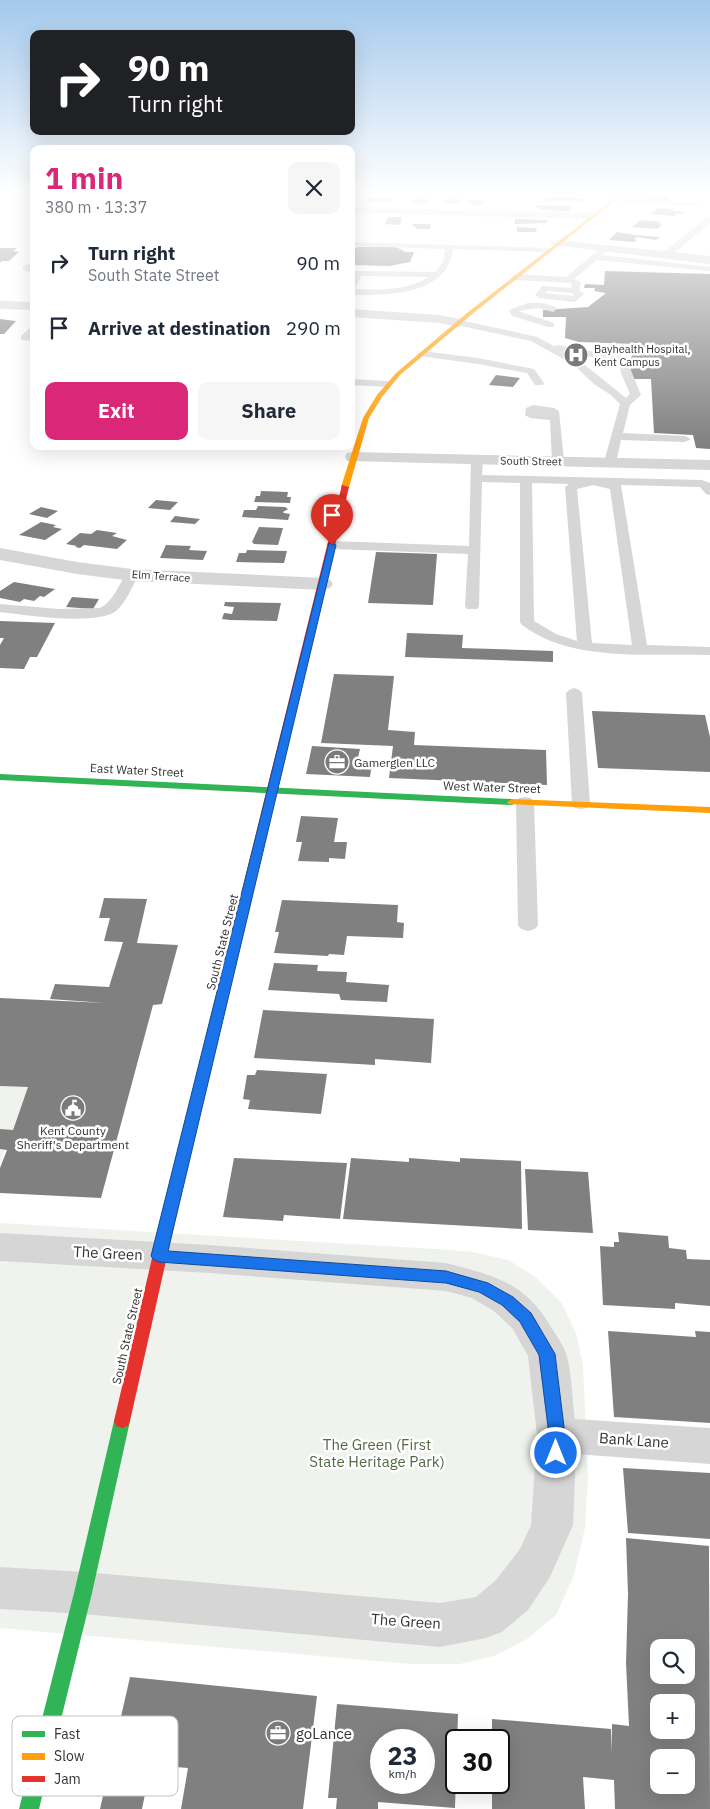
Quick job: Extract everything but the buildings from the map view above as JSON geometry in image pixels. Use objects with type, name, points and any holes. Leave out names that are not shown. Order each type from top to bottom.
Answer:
[{"type":"main road","name":"South State Street","points":[[52,1716],[83,1592],[159,1256],[353,457],[366,418],[387,384],[516,277]]},
{"type":"main road","name":"East Water Street","points":[[0,777],[272,791]]},
{"type":"main road","name":"West Water Street","points":[[272,791],[710,810]]},
{"type":"main road","name":"South State Street","points":[[29,1809],[32,1796]]},
{"type":"street","points":[[0,306],[30,306]]},
{"type":"street","points":[[355,314],[439,319],[460,323]]},
{"type":"street","name":"South Street","points":[[353,457],[710,465]]},
{"type":"street","name":"Elm Terrace","points":[[0,554],[77,568],[132,575],[323,584]]},
{"type":"street","name":"The Green","points":[[0,1247],[159,1256],[446,1277],[483,1287],[507,1301],[526,1318],[547,1354],[557,1435],[552,1526],[535,1562],[512,1595],[486,1617],[440,1625],[83,1592],[0,1588]]},
{"type":"street","name":"Bank Lane","points":[[557,1435],[710,1446]]},
{"type":"lane","points":[[355,290],[399,291],[416,287],[435,276]]},
{"type":"lane","points":[[568,280],[572,276]]},
{"type":"lane","points":[[516,277],[577,282],[574,291]]},
{"type":"lane","points":[[545,345],[555,317]]},
{"type":"lane","points":[[460,323],[534,339],[573,361],[598,382],[615,393],[625,404]]},
{"type":"lane","points":[[30,331],[24,338],[30,338]]},
{"type":"lane","points":[[545,345],[623,360],[626,373],[636,395],[625,404],[610,462]]},
{"type":"lane","points":[[422,354],[478,361],[530,371],[539,383]]},
{"type":"lane","points":[[573,361],[592,359],[624,363]]},
{"type":"lane","points":[[355,382],[387,384]]},
{"type":"lane","points":[[555,417],[558,461]]},
{"type":"lane","points":[[617,436],[685,439]]},
{"type":"lane","points":[[472,606],[477,460]]},
{"type":"lane","points":[[590,462],[593,481]]},
{"type":"lane","points":[[476,478],[702,484],[709,489]]},
{"type":"lane","points":[[526,480],[526,622],[537,632],[563,642],[585,647],[710,651]]},
{"type":"lane","points":[[585,647],[571,487],[593,481],[616,487],[640,649]]},
{"type":"lane","points":[[332,545],[475,550]]},
{"type":"lane","points":[[3,609],[68,613],[101,612],[111,609],[132,575]]},
{"type":"lane","points":[[574,693],[581,804]]},
{"type":"lane","points":[[526,802],[528,925]]},
{"type":"green space","points":[[0,1086],[28,1087],[0,1163]]},
{"type":"green space","name":"The Green (First State Heritage Park)","points":[[0,1223],[473,1252],[508,1260],[534,1276],[561,1302],[576,1333],[583,1365],[588,1477],[585,1528],[574,1575],[556,1615],[527,1639],[494,1656],[460,1664],[411,1664],[0,1628]]},
{"type":"traffic: fast","points":[[0,777],[512,802]]},
{"type":"traffic: fast","points":[[52,1716],[83,1593],[122,1421]]},
{"type":"traffic: fast","points":[[29,1809],[32,1796]]},
{"type":"traffic: slow","points":[[345,487],[366,418],[379,396],[398,374],[517,276]]},
{"type":"traffic: slow","points":[[512,802],[710,810]]},
{"type":"traffic: slow","points":[[174,1194],[266,813]]},
{"type":"traffic: jam","points":[[266,813],[345,487]]},
{"type":"traffic: jam","points":[[122,1421],[174,1194]]},
{"type":"place","name":"Bayhealth Hospital, Kent Campus","points":[[576,355]]},
{"type":"place","name":"Gamerglen LLC","points":[[337,762]]},
{"type":"place","name":"Kent County Sheriff's Department","points":[[73,1108]]},
{"type":"place","name":"goLance","points":[[278,1733]]},
{"type":"route","points":[[332,545],[159,1256],[446,1277],[483,1287],[507,1301],[526,1318],[547,1354],[557,1435],[556,1453]]}]
